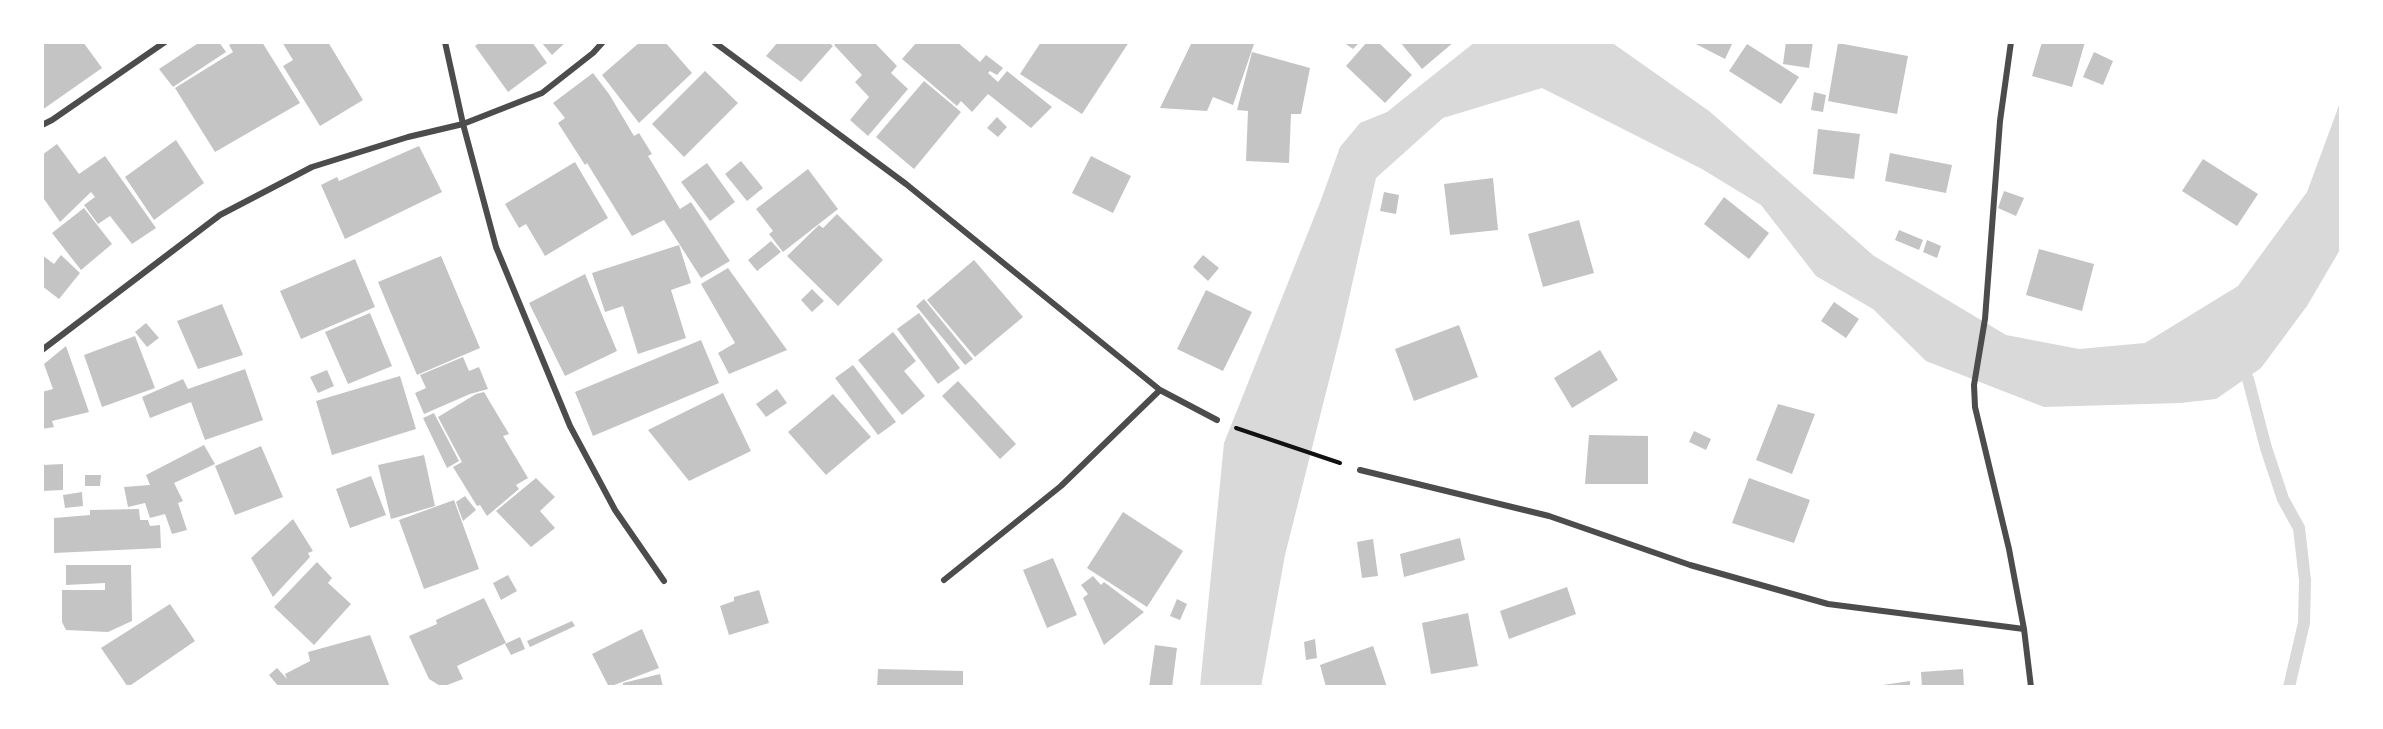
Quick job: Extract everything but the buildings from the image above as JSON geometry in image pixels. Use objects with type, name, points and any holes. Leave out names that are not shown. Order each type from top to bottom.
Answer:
[{"type":"street","points":[[42,125],[165,42]]},
{"type":"street","points":[[445,42],[463,124],[496,247],[570,426],[615,510],[664,581]]},
{"type":"street","points":[[42,350],[220,215],[312,167],[408,137],[463,124],[542,93],[593,53],[603,42]]},
{"type":"street","points":[[714,42],[906,184],[1160,390],[1217,420]]},
{"type":"street","points":[[2011,42],[2000,121],[1985,319],[1974,385],[1975,407],[2009,549],[2024,630],[2031,687]]},
{"type":"street","points":[[944,580],[1061,486],[1160,390]]},
{"type":"street","points":[[1360,470],[1549,516],[1690,565],[1828,604],[2024,630]]},
{"type":"path","points":[[1234,427],[1271,441],[1320,455]]},
{"type":"shaded area","points":[[1475,42],[1611,42],[1709,111],[1874,256],[2006,335],[2079,349],[2145,343],[2238,286],[2307,192],[2341,100],[2341,248],[2307,306],[2261,368],[2216,399],[2180,403],[2044,407],[1926,361],[1873,309],[1816,276],[1761,205],[1702,169],[1542,88],[1443,118],[1376,178],[1342,329],[1285,555],[1261,687],[1200,687],[1224,443],[1340,147],[1360,123],[1387,112]]},
{"type":"waterway","points":[[2239,365],[2248,379],[2266,448],[2283,499],[2299,528],[2305,580],[2304,623],[2289,687]]}]
